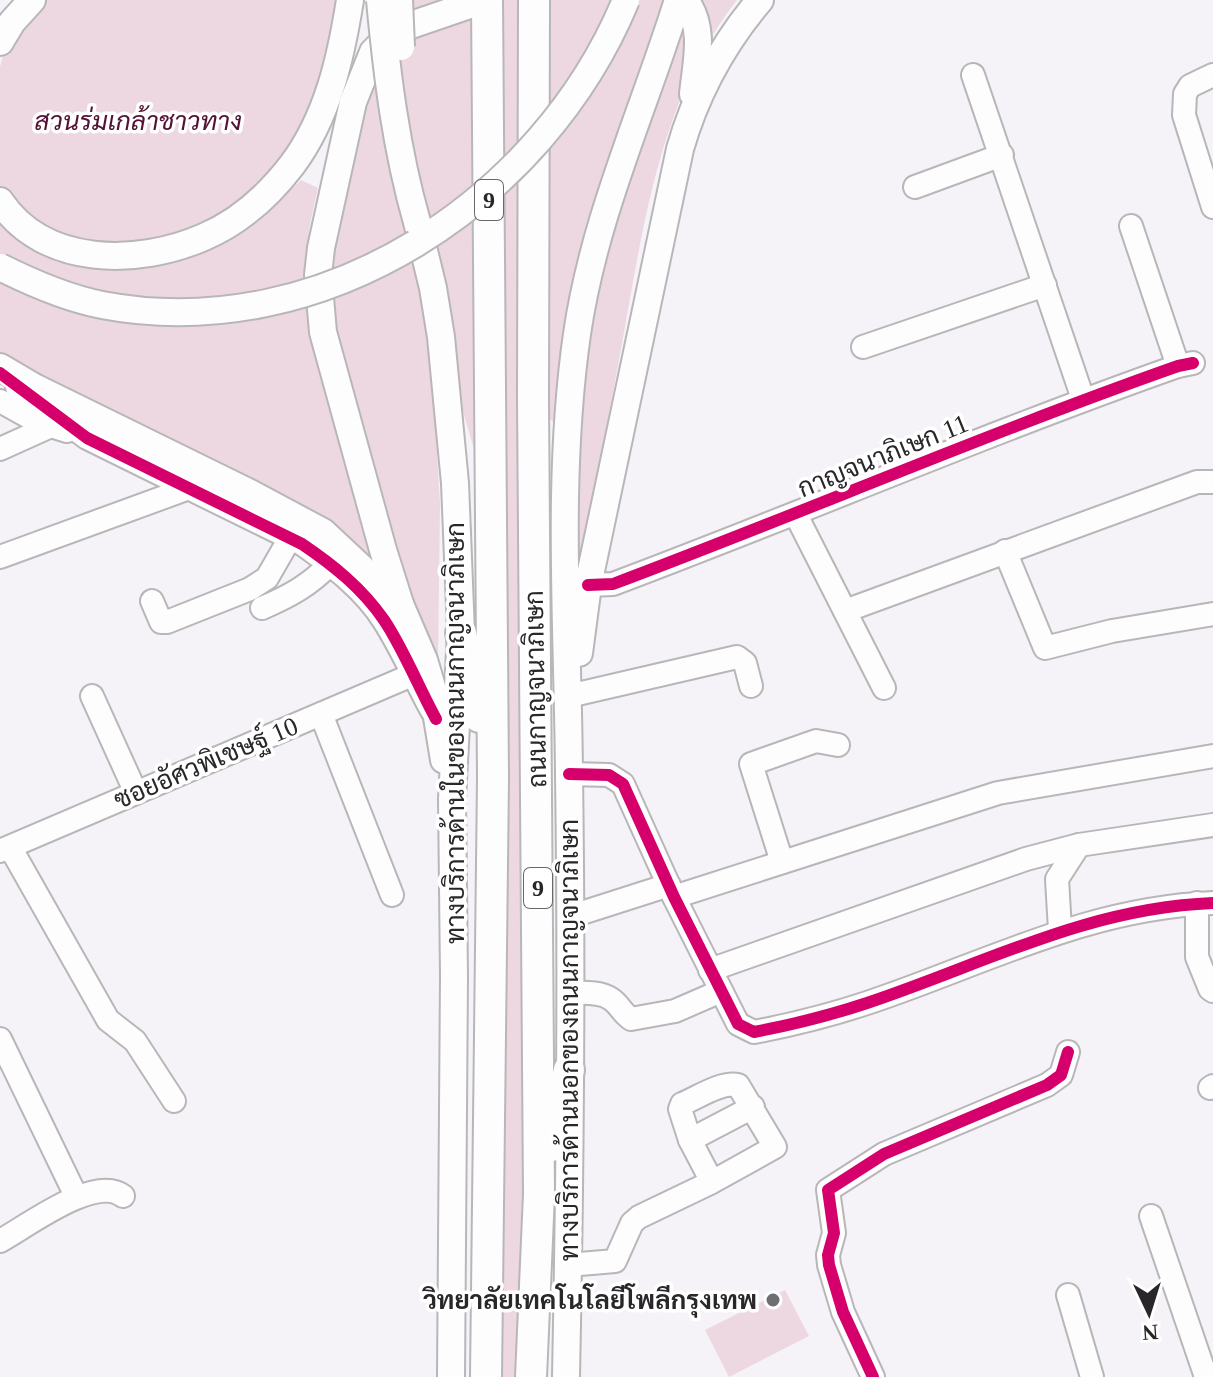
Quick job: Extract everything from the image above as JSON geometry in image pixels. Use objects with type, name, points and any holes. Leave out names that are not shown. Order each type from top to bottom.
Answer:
[{"type":"highway","name":"ถนนกาญจนาภิเษก","points":[[485,0],[493,778],[486,1377]]},
{"type":"highway","name":"ถนนกาญจนาภิเษก","points":[[531,1377],[539,1194],[533,399],[534,0]]},
{"type":"highway","points":[[461,633],[493,778]]},
{"type":"highway","points":[[539,1194],[569,1070]]},
{"type":"main road","points":[[0,42],[12,22],[32,0]]},
{"type":"main road","points":[[0,201],[18,223],[39,238],[75,252],[102,255],[140,255],[169,249],[227,225],[247,212],[273,188],[310,136],[333,81],[350,0]]},
{"type":"main road","name":"ทางบริการด้านในของถนนกาญจนาภิเษก","points":[[380,0],[391,108],[439,325],[455,483],[461,633],[452,799],[451,1377]]},
{"type":"main road","points":[[399,0],[406,94],[420,197],[417,222]]},
{"type":"main road","points":[[452,799],[432,687],[383,550],[323,332],[318,275],[321,248],[353,102],[373,52],[389,36],[411,25],[485,0]]},
{"type":"main road","points":[[0,267],[63,294],[134,310],[239,308],[326,288],[399,254],[443,226],[498,182],[564,109],[592,68],[626,0]]},
{"type":"main road","name":"ทางบริการด้านนอกของถนนกาญจนาภิเษก","points":[[566,1377],[569,774],[564,487],[576,337],[599,225],[678,0]]},
{"type":"main road","points":[[568,727],[588,585],[641,327],[690,114],[699,38],[697,23],[685,0]]},
{"type":"main road","points":[[690,114],[714,63],[760,0]]},
{"type":"main road","points":[[0,370],[323,532],[400,604]]},
{"type":"street","points":[[973,75],[1083,399]]},
{"type":"street","points":[[1213,75],[1190,86],[1183,104],[1213,207]]},
{"type":"street","points":[[915,187],[1002,155]]},
{"type":"street","name":"กาญจนาภิเษก 11","points":[[588,585],[613,584],[796,515],[1083,399],[1186,364],[1131,226]]},
{"type":"street","points":[[863,347],[1045,285]]},
{"type":"street","points":[[0,370],[87,438]]},
{"type":"street","points":[[0,401],[51,426],[87,438],[189,488],[290,538],[330,564],[350,581],[384,620],[436,719]]},
{"type":"street","points":[[0,449],[51,426]]},
{"type":"street","points":[[845,611],[1197,482],[1213,482]]},
{"type":"street","points":[[0,557],[189,488]]},
{"type":"street","points":[[796,515],[884,688]]},
{"type":"street","points":[[152,601],[156,616],[161,622],[167,622],[250,589],[267,578],[290,538]]},
{"type":"street","points":[[1005,551],[1045,648],[1112,631],[1213,614]]},
{"type":"street","points":[[262,608],[288,597],[316,579],[330,564]]},
{"type":"street","points":[[573,695],[737,657],[745,663],[751,686]]},
{"type":"street","name":"ซอยอัศวพิเชษฐ์ 10","points":[[5,849],[412,675]]},
{"type":"street","points":[[92,696],[136,793]]},
{"type":"street","points":[[321,714],[392,895]]},
{"type":"street","points":[[782,862],[751,764],[816,741],[838,745]]},
{"type":"street","points":[[569,917],[782,862],[998,793],[1213,756]]},
{"type":"street","points":[[569,774],[597,773],[617,778],[623,784],[738,1024],[754,1032],[865,1004],[1060,930],[1103,919],[1205,903],[1197,957],[1213,991]]},
{"type":"street","points":[[710,970],[1026,859],[1079,845],[1213,825]]},
{"type":"street","points":[[1060,930],[1057,879],[1079,845]]},
{"type":"street","points":[[5,849],[108,1020],[135,1041],[174,1101]]},
{"type":"street","points":[[569,993],[606,996],[631,1019],[660,1015],[721,991]]},
{"type":"street","points":[[0,1039],[76,1196]]},
{"type":"street","points":[[873,1377],[843,1312],[829,1265],[828,1255],[834,1233],[828,1190],[884,1154],[1047,1085],[1061,1075],[1068,1052]]},
{"type":"street","points":[[568,1265],[615,1261],[635,1220],[712,1182],[775,1147],[738,1085],[729,1084],[682,1104],[680,1112],[690,1140],[712,1182]]},
{"type":"street","points":[[690,1140],[753,1107]]},
{"type":"street","points":[[0,1241],[76,1196],[112,1191],[123,1196]]},
{"type":"street","points":[[1151,1216],[1206,1377]]},
{"type":"street","points":[[1068,1295],[1092,1377]]},
{"type":"green space","name":"สวนร่มเกล้าชาวทาง","points":[[46,0],[349,0],[323,96],[257,194],[174,239],[140,244],[89,244],[55,236],[4,195],[0,187],[0,67],[3,55]]},
{"type":"green space","points":[[379,0],[737,0],[711,38],[689,79],[658,167],[637,258],[576,583],[577,439],[522,399],[525,1098],[521,1377],[503,1377],[500,402],[477,459],[463,412],[434,404],[440,504],[438,665],[408,598],[345,386],[322,272]]},
{"type":"green space","points":[[301,180],[318,188],[303,278],[319,362],[376,564],[0,358],[0,218],[20,237],[57,262],[97,267],[154,267],[199,253],[257,222]]},
{"type":"green space","points":[[785,1290],[809,1336],[729,1377],[705,1330]]},
{"type":"cycle path","points":[[588,585],[613,584],[1036,418],[1193,363]]},
{"type":"cycle path","points":[[0,373],[87,438],[302,544],[336,569],[357,587],[384,620],[436,719]]},
{"type":"cycle path","points":[[569,774],[609,775],[623,784],[674,897],[738,1024],[754,1032],[867,1003],[1079,927],[1166,907],[1213,903]]},
{"type":"cycle path","points":[[873,1377],[843,1312],[829,1265],[828,1255],[834,1233],[828,1190],[884,1154],[1047,1085],[1061,1075],[1068,1052]]},
{"type":"place","name":"วิทยาลัยเทคโนโลยีโพลีกรุงเทพ","points":[[773,1300]]}]
